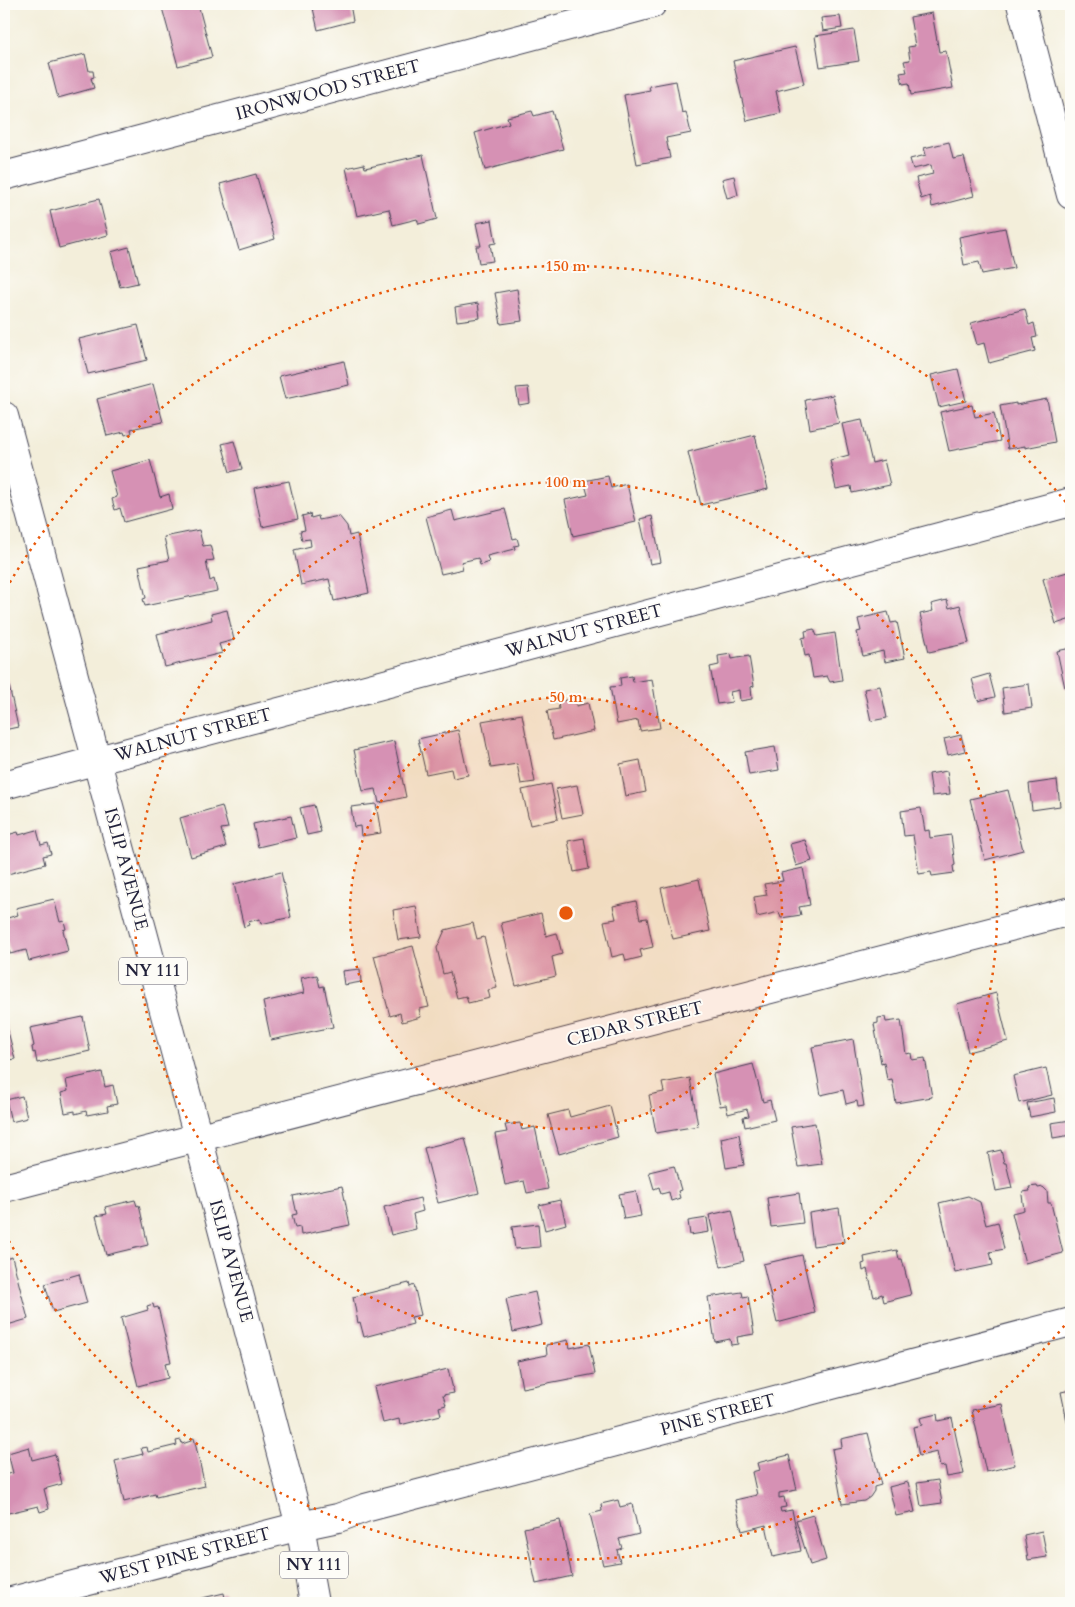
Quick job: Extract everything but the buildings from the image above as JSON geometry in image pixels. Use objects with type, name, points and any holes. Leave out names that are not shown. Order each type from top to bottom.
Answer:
[{"type":"street","name":"IRONWOOD STREET","points":[[4,176],[652,4]]},
{"type":"street","points":[[1021,4],[1071,195]]},
{"type":"street","name":"ISLIP AVENUE","points":[[4,416],[198,1137],[300,1526],[314,1603]]},
{"type":"street","name":"WALNUT STREET","points":[[4,785],[1071,502]]},
{"type":"street","name":"CEDAR STREET","points":[[4,1188],[1071,911]]},
{"type":"street","name":"PINE STREET","points":[[365,1508],[1071,1322]]},
{"type":"street","name":"WEST PINE STREET","points":[[4,1603],[300,1526],[338,1518],[365,1508]]},
{"type":"street","name":"ISLIP AVENUE","points":[[300,1526],[328,1603]]}]
